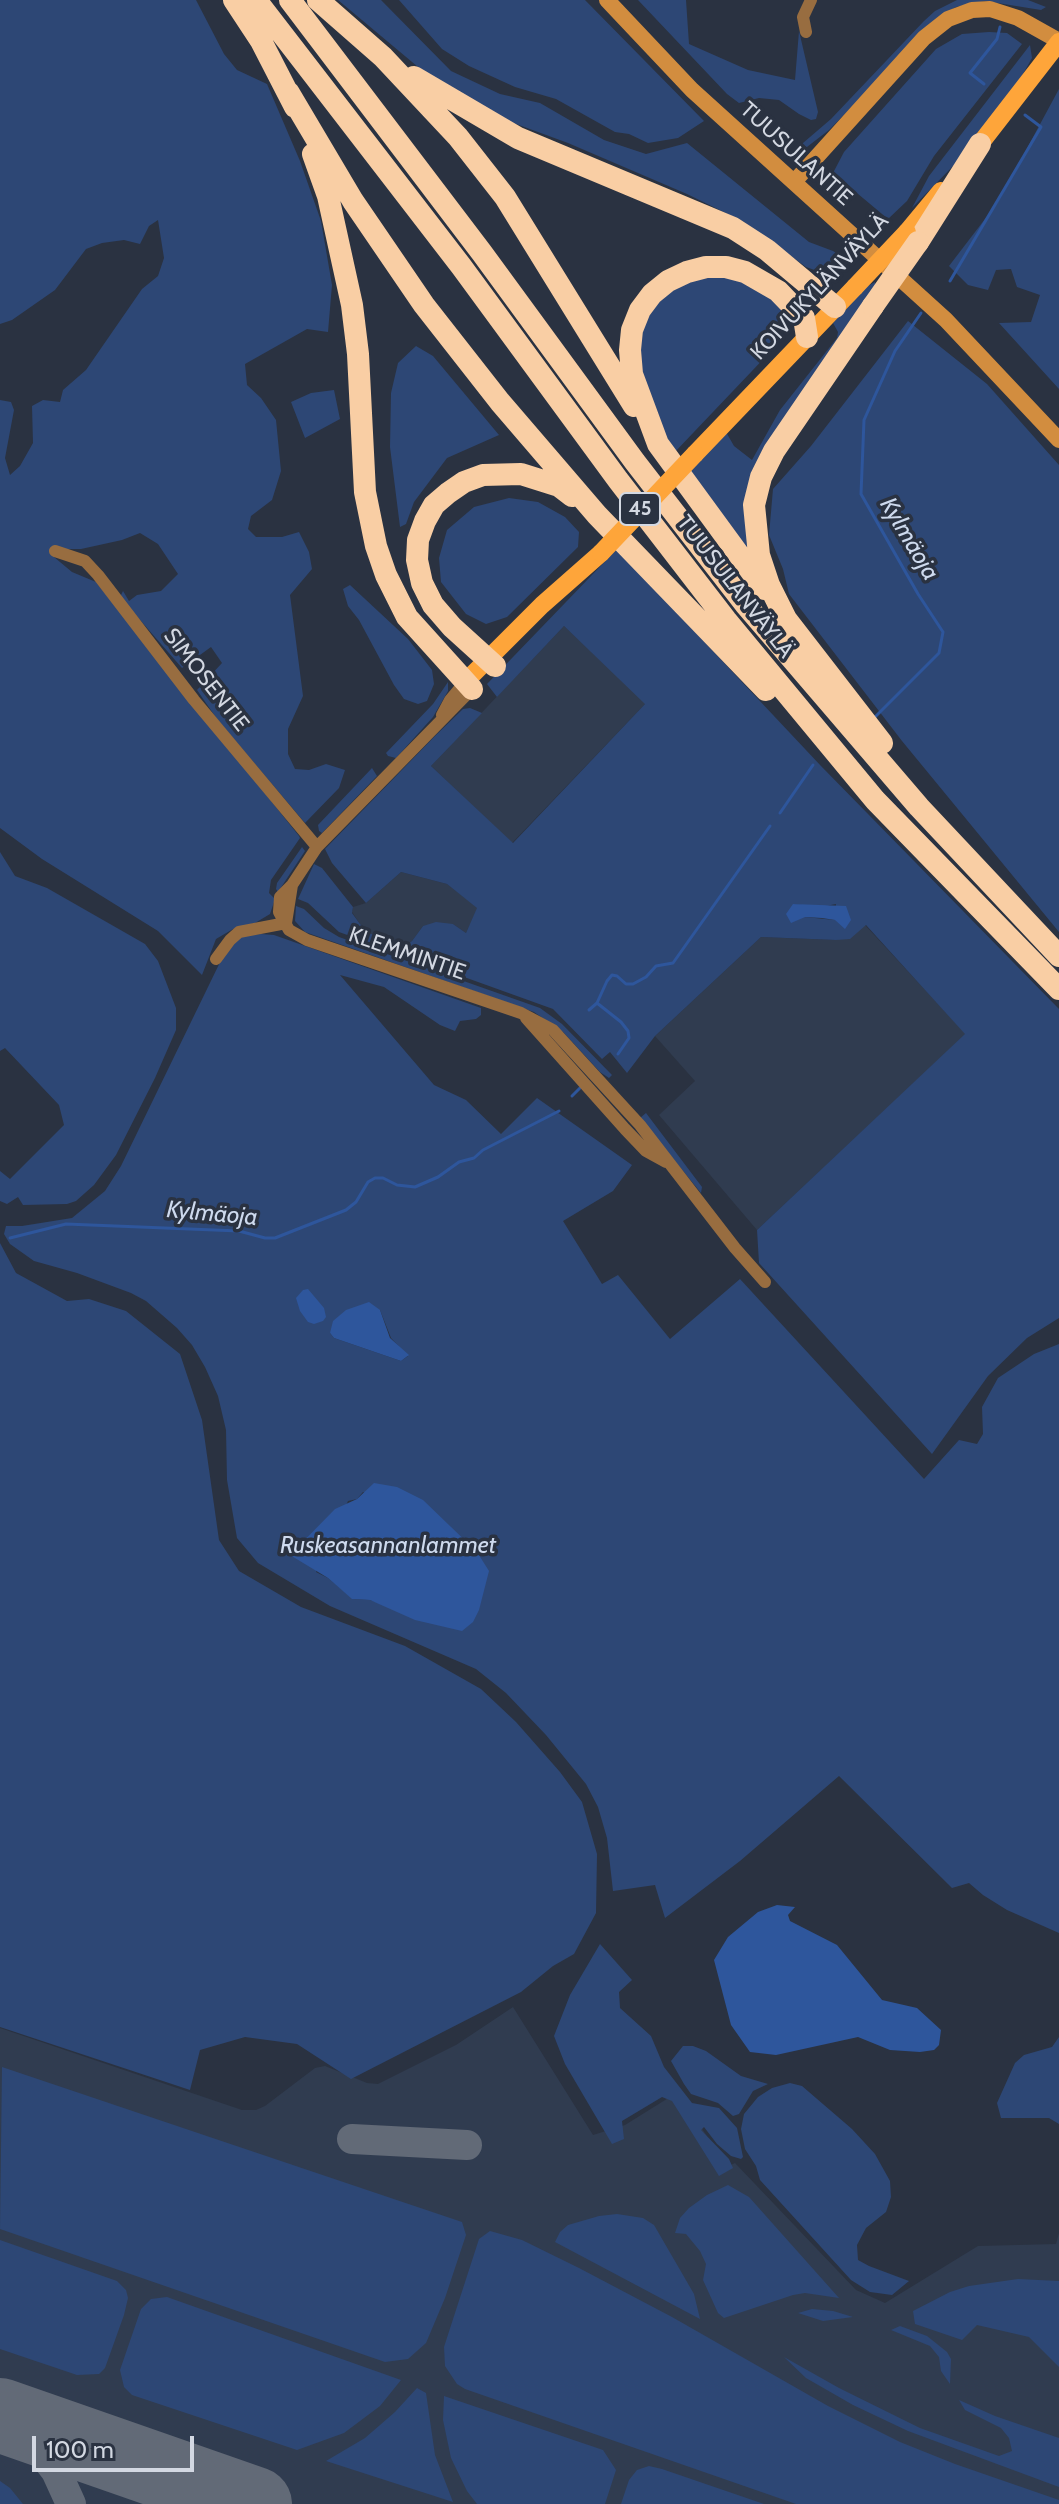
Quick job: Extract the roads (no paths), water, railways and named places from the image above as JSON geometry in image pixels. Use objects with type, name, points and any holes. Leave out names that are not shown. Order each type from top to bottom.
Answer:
[{"type":"highway","points":[[234,0],[353,201],[424,305],[500,402],[597,515],[875,800]]},
{"type":"highway","name":"TUUSULANVÄYLÄ","points":[[256,0],[753,654],[875,800],[1059,989]]},
{"type":"highway","name":"TUUSULANVÄYLÄ","points":[[290,0],[482,253],[635,462],[745,604],[908,796],[1059,956]]},
{"type":"highway","points":[[318,0],[383,57],[458,137],[505,197],[658,444],[786,619],[1003,898]]},
{"type":"highway","points":[[383,57],[518,138],[733,228],[767,250],[835,307]]},
{"type":"highway","points":[[289,93],[328,196],[343,256],[358,354],[365,492],[376,546],[386,575],[407,617],[469,685]]},
{"type":"highway","points":[[786,619],[769,585],[759,555],[754,505],[761,477],[774,451],[873,306],[912,237],[980,144]]},
{"type":"highway","points":[[658,444],[638,396],[630,350],[632,330],[640,310],[652,294],[668,281],[706,267],[726,267],[745,272],[778,291],[798,311],[804,318],[807,337]]},
{"type":"highway","points":[[491,663],[442,616],[422,583],[417,560],[418,540],[434,505],[464,482],[483,475],[521,474],[559,486],[597,515]]},
{"type":"main road","name":"TUUSULANTIE","points":[[607,0],[692,90],[946,320],[1059,440]]},
{"type":"main road","points":[[794,182],[924,38],[948,19],[972,10],[990,9],[1028,23],[1059,41],[980,144]]},
{"type":"main road","name":"KOIVUKYLÄNVÄYLÄ","points":[[469,685],[549,612],[601,553],[835,307],[912,237]]},
{"type":"street","points":[[806,32],[803,17],[811,0]]},
{"type":"street","name":"SIMOSENTIE","points":[[55,551],[85,561],[98,575],[194,700],[317,847]]},
{"type":"street","name":"KOIVUKYLÄNVÄYLÄ","points":[[286,923],[279,912],[280,897],[292,885],[317,847],[437,726],[450,700],[469,685]]},
{"type":"street","points":[[216,959],[239,932],[286,923]]},
{"type":"street","name":"KLEMMINTIE","points":[[286,923],[289,930],[307,940],[521,1013],[646,1151],[668,1164],[765,1282]]},
{"type":"water","points":[[793,904],[846,906],[851,920],[845,929],[835,920],[822,918],[805,917],[791,923],[786,914]]},
{"type":"water","points":[[308,1289],[324,1308],[326,1317],[314,1324],[308,1322],[300,1311],[296,1298]]},
{"type":"water","points":[[369,1302],[380,1310],[390,1338],[409,1355],[401,1361],[334,1338],[330,1333],[333,1321],[346,1310]]},
{"type":"water","name":"Ruskeasannanlammet","points":[[374,1483],[397,1487],[423,1500],[477,1552],[489,1571],[479,1610],[473,1622],[462,1631],[415,1620],[370,1600],[352,1599],[328,1578],[290,1555],[335,1509],[357,1499]]},
{"type":"water","points":[[777,1905],[795,1907],[788,1915],[790,1921],[837,1945],[882,2000],[917,2008],[941,2030],[939,2045],[934,2050],[920,2052],[890,2050],[858,2037],[776,2055],[750,2052],[731,2025],[714,1960],[728,1937],[758,1912]]},
{"type":"waterway","name":"Kylmäoja","points":[[984,84],[970,73],[997,39],[1000,27]]},
{"type":"waterway","name":"Kylmäoja","points":[[950,281],[1041,127],[1025,115]]},
{"type":"waterway","name":"Kylmäoja","points":[[874,718],[939,653],[943,632],[861,494],[864,420],[895,351],[921,313]]},
{"type":"waterway","name":"Kylmäoja","points":[[780,813],[813,765]]},
{"type":"waterway","name":"Kylmäoja","points":[[618,1054],[629,1038],[628,1031],[597,1003],[607,981],[612,975],[626,984],[633,984],[646,977],[656,966],[673,963],[770,826]]},
{"type":"waterway","points":[[589,1010],[597,1003]]},
{"type":"waterway","name":"Kylmäoja","points":[[572,1096],[580,1088]]},
{"type":"waterway","name":"Kylmäoja","points":[[10,1238],[66,1224],[239,1231],[275,1238],[346,1210],[356,1202],[368,1182],[375,1178],[415,1187],[559,1111]]}]
